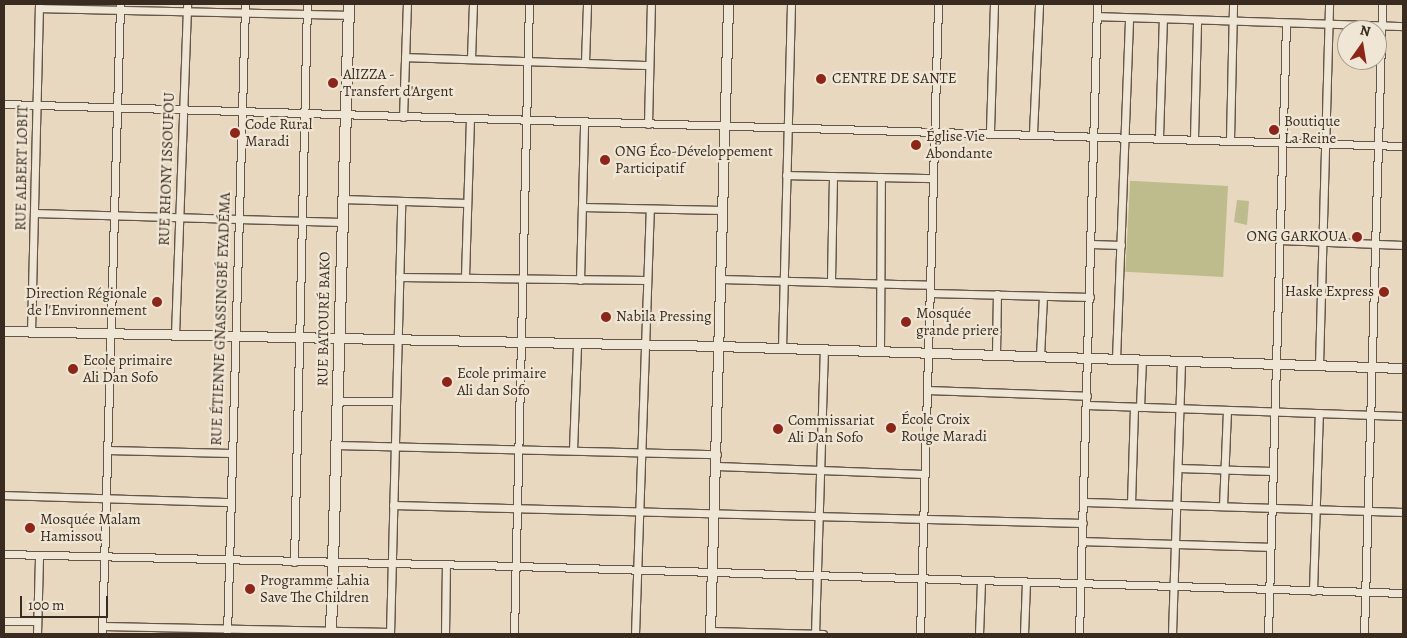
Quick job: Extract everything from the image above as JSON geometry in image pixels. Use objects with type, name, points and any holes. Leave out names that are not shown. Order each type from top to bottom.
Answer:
[{"type":"main road","name":"RUE BATOURÉ BAKO","points":[[331,633],[344,115],[349,4]]},
{"type":"street","name":"RUE RHONY ISSOUFOU","points":[[175,335],[187,4]]},
{"type":"street","name":"RUE ÉTIENNE GNASSINGBÉ EYADÉMA","points":[[227,631],[237,219],[245,4]]},
{"type":"street","points":[[294,562],[307,4]]},
{"type":"street","points":[[403,117],[407,4]]},
{"type":"street","points":[[471,58],[473,4]]},
{"type":"street","points":[[514,634],[529,4]]},
{"type":"street","points":[[585,62],[587,4]]},
{"type":"street","points":[[648,124],[651,4]]},
{"type":"street","points":[[728,4],[726,126],[718,346],[717,466],[710,632],[823,634]]},
{"type":"street","points":[[782,348],[791,4]]},
{"type":"street","points":[[920,634],[920,579],[938,4]]},
{"type":"street","points":[[990,131],[994,4]]},
{"type":"street","points":[[1034,133],[1039,4]]},
{"type":"street","points":[[1079,634],[1085,502],[1097,4]]},
{"type":"street","points":[[1230,139],[1232,4]]},
{"type":"street","points":[[1318,365],[1329,4]]},
{"type":"street","points":[[1382,4],[1382,20]]},
{"type":"street","points":[[39,6],[120,7],[187,12],[349,15]]},
{"type":"street","name":"RUE ALBERT LOBIT","points":[[31,332],[39,6]]},
{"type":"street","points":[[102,634],[120,7]]},
{"type":"street","points":[[1097,16],[1337,23]]},
{"type":"street","points":[[1116,359],[1129,18]]},
{"type":"street","points":[[1159,136],[1163,19]]},
{"type":"street","points":[[1194,138],[1197,20]]},
{"type":"street","points":[[1268,634],[1270,508],[1286,22]]},
{"type":"street","points":[[1387,25],[1403,26]]},
{"type":"street","points":[[405,57],[649,65]]},
{"type":"street","points":[[1364,634],[1380,70]]},
{"type":"street","points":[[4,104],[116,106],[183,110],[526,121],[1093,134],[1403,146]]},
{"type":"street","points":[[465,277],[470,118]]},
{"type":"street","points":[[580,280],[584,122]]},
{"type":"street","points":[[786,175],[933,178]]},
{"type":"street","points":[[831,280],[833,176]]},
{"type":"street","points":[[880,351],[882,177]]},
{"type":"street","points":[[342,200],[467,203]]},
{"type":"street","points":[[103,626],[227,631],[390,633],[402,200]]},
{"type":"street","points":[[582,207],[722,210]]},
{"type":"street","points":[[635,634],[643,345],[650,209]]},
{"type":"street","points":[[34,213],[341,222]]},
{"type":"street","points":[[1279,240],[1403,245]]},
{"type":"street","points":[[1091,244],[1121,245]]},
{"type":"street","points":[[399,277],[646,280]]},
{"type":"street","points":[[721,279],[831,280],[930,285]]},
{"type":"street","points":[[930,293],[1090,297]]},
{"type":"street","points":[[996,355],[997,294]]},
{"type":"street","points":[[1040,356],[1043,296]]},
{"type":"street","points":[[4,331],[718,346],[1403,368]]},
{"type":"street","points":[[573,450],[577,344]]},
{"type":"street","points":[[815,634],[824,350]]},
{"type":"street","points":[[1131,503],[1142,359]]},
{"type":"street","points":[[1172,634],[1181,361]]},
{"type":"street","points":[[927,390],[1087,396]]},
{"type":"street","points":[[337,400],[396,401]]},
{"type":"street","points":[[1087,406],[1403,416]]},
{"type":"street","points":[[1223,506],[1227,410]]},
{"type":"street","points":[[1313,591],[1319,413]]},
{"type":"street","points":[[336,445],[717,454]]},
{"type":"street","points":[[108,450],[231,453]]},
{"type":"street","points":[[717,466],[924,474]]},
{"type":"street","points":[[1178,468],[1272,471]]},
{"type":"street","points":[[4,495],[230,502]]},
{"type":"street","points":[[1085,502],[1403,512]]},
{"type":"street","points":[[393,505],[1083,523]]},
{"type":"street","points":[[1083,541],[1270,547]]},
{"type":"street","points":[[4,554],[229,561],[516,566],[1403,593]]},
{"type":"street","points":[[36,634],[39,555]]},
{"type":"street","points":[[445,634],[446,565]]},
{"type":"street","points":[[979,634],[981,581]]},
{"type":"street","points":[[1024,634],[1026,582]]},
{"type":"street","points":[[4,621],[37,622]]},
{"type":"shaded area","points":[[1130,181],[1228,186],[1223,277],[1125,272]]},
{"type":"shaded area","points":[[1237,200],[1249,201],[1247,225],[1234,222]]},
{"type":"place","name":"CENTRE DE SANTE","points":[[821,79]]},
{"type":"place","name":"AlIZZA - Transfert d'Argent","points":[[333,83]]},
{"type":"place","name":"Boutique La Reine","points":[[1274,130]]},
{"type":"place","name":"Code Rural Maradi","points":[[235,133]]},
{"type":"place","name":"Église Vie Abondante","points":[[916,145]]},
{"type":"place","name":"ONG Éco-Développement Participatif","points":[[605,160]]},
{"type":"place","name":"ONG GARKOUA","points":[[1357,237]]},
{"type":"place","name":"Haske Express","points":[[1384,292]]},
{"type":"place","name":"Direction Régionale de l'Environnement","points":[[157,302]]},
{"type":"place","name":"Nabila Pressing","points":[[606,317]]},
{"type":"place","name":"Mosquée grande priere","points":[[906,322]]},
{"type":"place","name":"Ecole primaire Ali Dan Sofo","points":[[73,369]]},
{"type":"place","name":"Ecole primaire Ali dan Sofo","points":[[447,382]]},
{"type":"place","name":"École Croix Rouge Maradi","points":[[891,428]]},
{"type":"place","name":"Commissariat Ali Dan Sofo","points":[[778,429]]},
{"type":"place","name":"Mosquée Malam Hamissou","points":[[30,528]]},
{"type":"place","name":"Programme Lahia Save The Children","points":[[250,589]]}]
